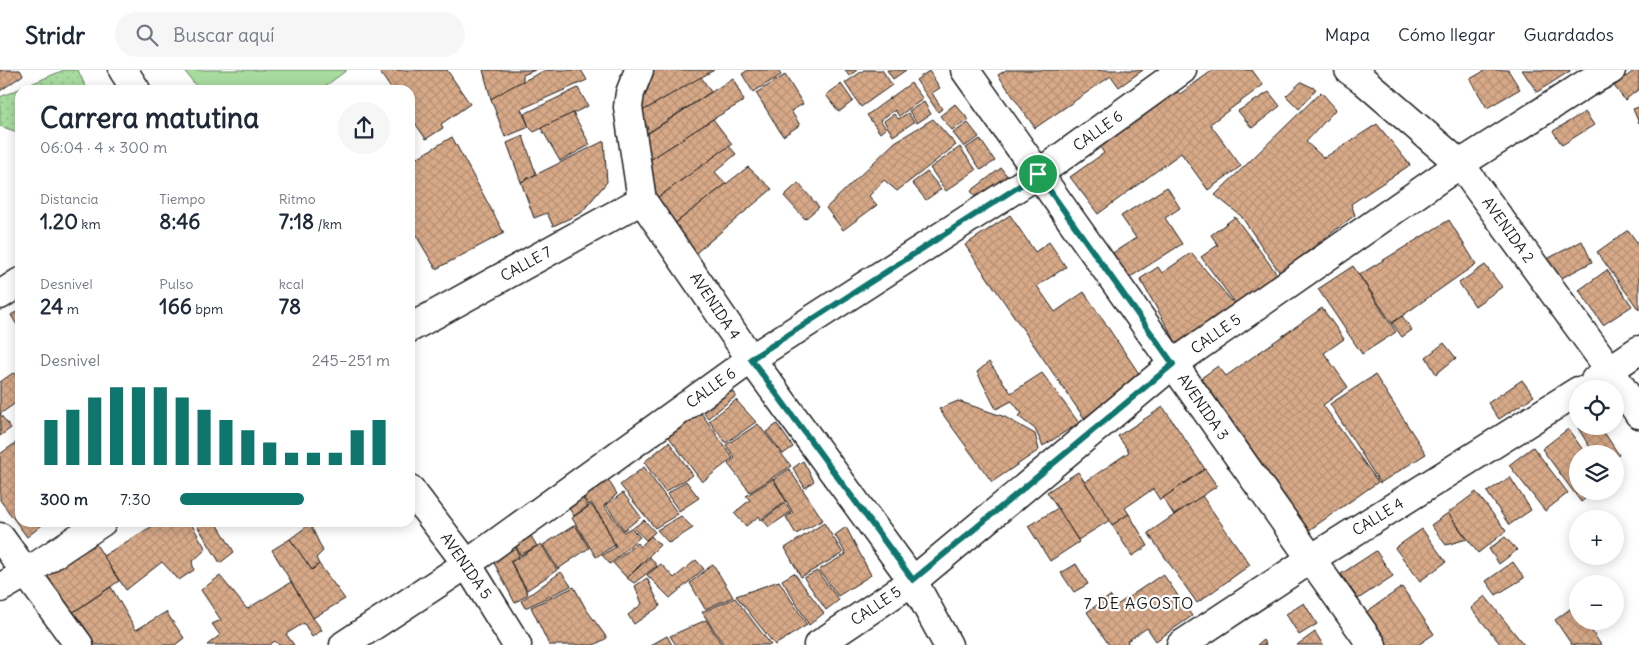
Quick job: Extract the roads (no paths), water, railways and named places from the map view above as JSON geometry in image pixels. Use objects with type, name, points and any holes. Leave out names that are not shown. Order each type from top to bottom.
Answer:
[{"type":"street","points":[[123,70],[133,85]]},
{"type":"street","name":"AVENIDA 4","points":[[639,70],[630,93],[628,107],[642,200],[751,359],[913,580],[948,645]]},
{"type":"street","name":"AVENIDA 3","points":[[965,70],[1372,645]]},
{"type":"street","name":"CALLE 6","points":[[344,645],[467,564],[751,359],[1038,174],[1182,70]]},
{"type":"street","name":"AVENIDA 2","points":[[1349,70],[1460,164],[1610,370],[1639,414]]},
{"type":"street","name":"CALLE 5","points":[[818,645],[913,580],[1173,364],[1583,76],[1611,70]]},
{"type":"street","name":"CALLE 7","points":[[415,325],[642,200]]},
{"type":"street","points":[[0,295],[15,285]]},
{"type":"street","points":[[1595,380],[1639,350]]},
{"type":"street","name":"CALLE 4","points":[[1181,645],[1311,559],[1569,397]]},
{"type":"street","name":"AVENIDA 5","points":[[415,496],[467,564],[517,645]]},
{"type":"street","points":[[0,588],[95,527]]},
{"type":"street","points":[[0,537],[79,645]]},
{"type":"district","name":"7 DE AGOSTO","points":[[1139,603]]}]
